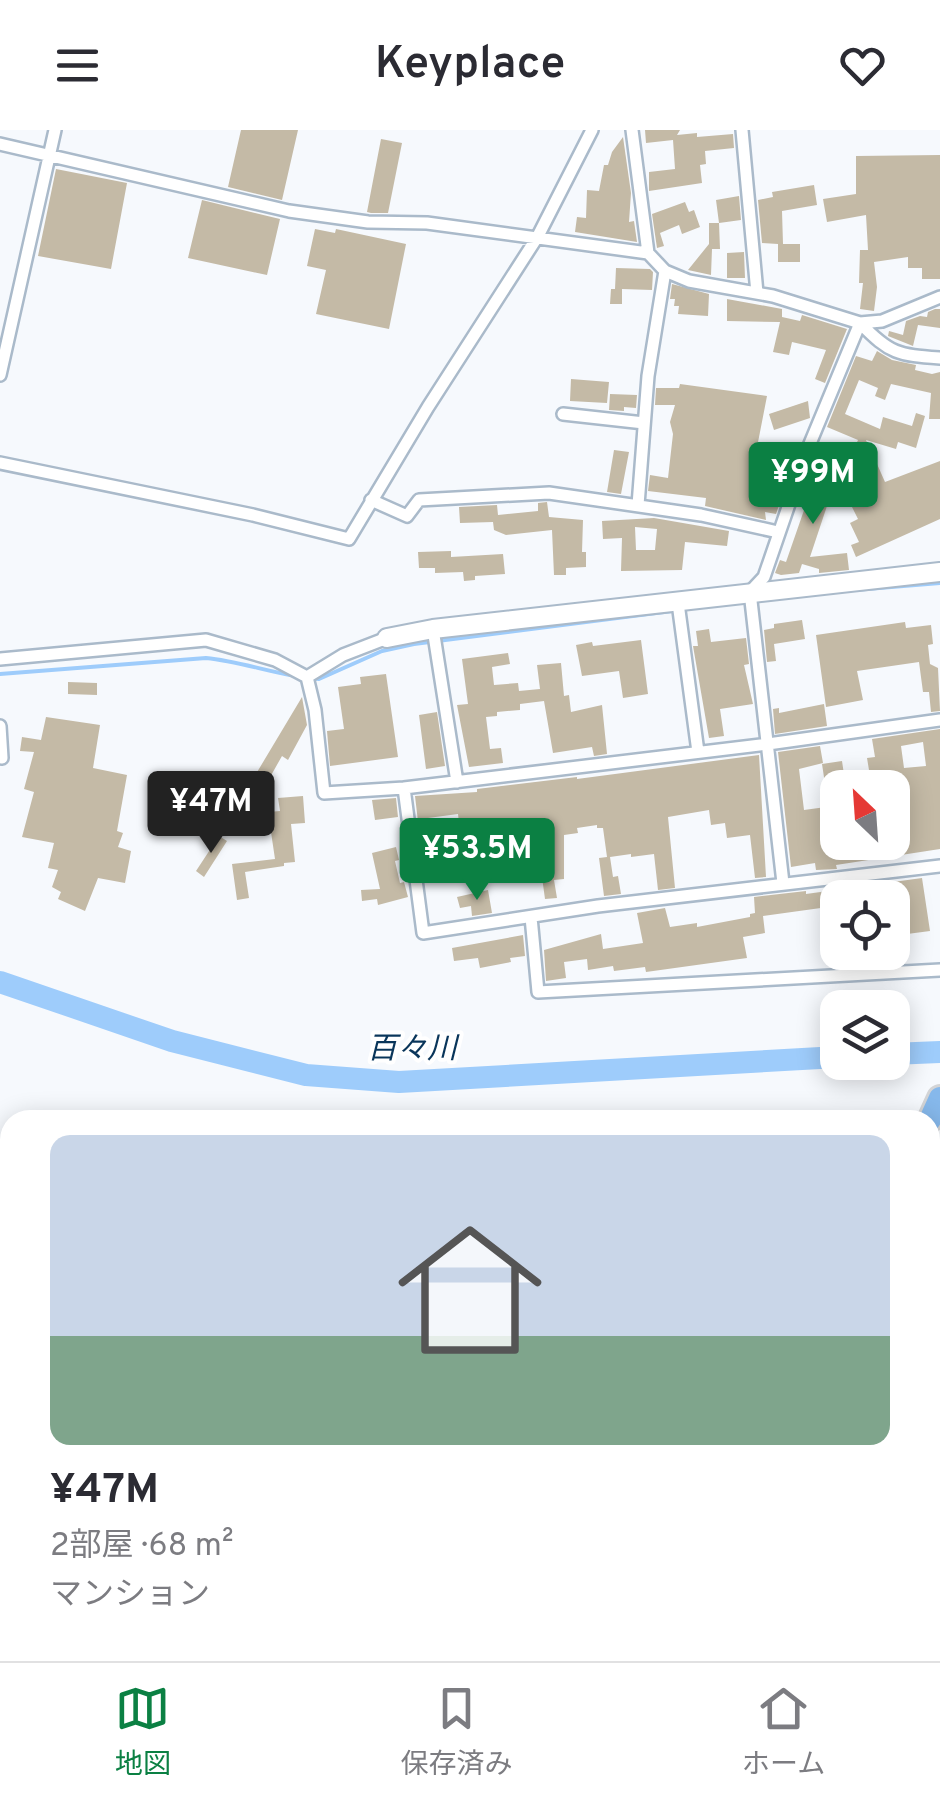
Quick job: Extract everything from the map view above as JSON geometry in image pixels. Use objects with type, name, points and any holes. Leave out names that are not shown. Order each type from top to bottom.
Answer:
[{"type":"street","points":[[0,376],[55,130]]},
{"type":"street","points":[[0,463],[253,515],[349,539],[538,236],[592,130]]},
{"type":"street","points":[[632,130],[648,254]]},
{"type":"street","points":[[742,130],[757,293]]},
{"type":"street","points":[[0,144],[289,211],[368,222],[427,223],[538,236],[648,254],[665,271],[689,281],[757,293],[860,323],[882,321],[940,297]]},
{"type":"street","points":[[638,506],[644,423],[665,271]]},
{"type":"street","points":[[860,323],[885,348],[904,356],[940,358]]},
{"type":"street","points":[[750,592],[764,578],[809,446],[860,323]]},
{"type":"street","points":[[563,414],[644,423]]},
{"type":"street","points":[[371,500],[407,516],[419,500],[549,493],[700,514],[778,532]]},
{"type":"street","points":[[307,677],[343,655],[387,638],[433,629],[940,572]]},
{"type":"street","points":[[750,592],[783,883]]},
{"type":"street","points":[[678,603],[698,752]]},
{"type":"street","points":[[433,629],[456,782]]},
{"type":"street","points":[[0,659],[206,640],[275,660],[307,677]]},
{"type":"street","points":[[307,677],[324,792],[456,782],[940,720]]},
{"type":"street","points":[[0,726],[2,758]]},
{"type":"street","points":[[404,788],[423,933],[783,883],[940,866]]},
{"type":"street","points":[[531,917],[538,992],[940,970]]},
{"type":"building","points":[[241,130],[298,130],[282,200],[228,187]]},
{"type":"building","points":[[645,130],[680,130],[677,135],[697,133],[697,137],[733,134],[734,148],[705,151],[706,164],[700,165],[702,183],[649,191],[649,172],[675,169],[673,140],[646,143]]},
{"type":"building","points":[[623,137],[631,193],[629,222],[634,221],[637,242],[575,232],[577,217],[586,218],[587,190],[599,191],[604,165],[608,165]]},
{"type":"building","points":[[381,139],[402,143],[388,213],[371,213],[367,212]]},
{"type":"building","points":[[940,155],[940,279],[922,279],[922,268],[908,268],[908,257],[874,262],[874,311],[860,309],[860,250],[868,250],[866,215],[827,222],[823,199],[856,194],[856,156]]},
{"type":"building","points":[[56,169],[127,183],[111,269],[38,256]]},
{"type":"building","points":[[814,185],[817,205],[782,211],[783,244],[800,244],[800,262],[778,262],[778,244],[762,243],[758,200],[773,197],[772,192]]},
{"type":"building","points":[[739,196],[741,220],[719,223],[716,200]]},
{"type":"building","points":[[202,200],[280,219],[267,275],[188,258]]},
{"type":"building","points":[[685,202],[689,212],[694,210],[700,227],[682,234],[679,225],[660,233],[664,246],[657,248],[652,214]]},
{"type":"building","points":[[709,223],[719,223],[720,249],[712,249],[711,275],[688,270],[709,244]]},
{"type":"building","points":[[315,229],[335,233],[336,229],[406,244],[389,329],[316,314],[326,270],[307,266]]},
{"type":"building","points":[[744,252],[745,278],[727,278],[727,253]]},
{"type":"building","points":[[616,268],[653,272],[652,290],[622,289],[622,304],[610,304],[611,289],[615,289]]},
{"type":"building","points":[[672,284],[709,294],[708,316],[678,314],[679,306],[674,306],[675,299],[670,299]]},
{"type":"building","points":[[727,299],[782,309],[782,317],[800,321],[802,315],[847,329],[825,383],[815,379],[826,350],[792,342],[789,355],[773,352],[780,322],[727,321]]},
{"type":"building","points":[[940,309],[940,328],[918,325],[913,346],[888,336],[889,331],[903,335],[906,321],[927,317]]},
{"type":"building","points":[[877,351],[892,360],[916,365],[915,370],[940,372],[940,419],[929,419],[931,393],[891,384],[885,400],[875,396],[878,388],[859,380],[845,414],[880,429],[883,417],[912,426],[916,413],[925,416],[916,448],[898,442],[896,449],[866,440],[869,447],[864,458],[852,453],[858,440],[827,427],[856,356],[872,361]]},
{"type":"building","points":[[571,379],[609,382],[607,403],[570,401]]},
{"type":"building","points":[[680,384],[767,396],[751,478],[774,491],[777,474],[789,476],[776,514],[765,512],[766,520],[705,506],[706,498],[648,491],[650,475],[668,478],[673,434],[670,422],[675,405],[655,405],[656,388],[679,388]]},
{"type":"building","points":[[610,394],[637,395],[636,408],[609,410]]},
{"type":"building","points":[[808,401],[810,418],[774,430],[769,414]]},
{"type":"building","points":[[614,450],[629,452],[621,494],[607,492]]},
{"type":"building","points":[[818,452],[833,456],[822,501],[828,503],[810,557],[847,553],[849,570],[819,573],[819,569],[802,564],[799,573],[781,575],[775,573],[780,560],[786,562],[811,490],[805,488]]},
{"type":"building","points":[[940,461],[940,519],[856,557],[851,545],[859,542],[850,523],[858,519],[848,499],[866,491],[858,473],[877,464],[885,482]]},
{"type":"building","points":[[547,502],[549,517],[583,520],[582,552],[586,552],[586,567],[566,568],[566,575],[554,575],[552,530],[506,535],[494,530],[493,522],[460,523],[459,507],[497,505],[498,515],[538,511],[538,503]]},
{"type":"building","points":[[654,518],[729,531],[727,546],[685,542],[682,570],[621,571],[622,538],[603,539],[602,521]],"holes":[[[635,527],[657,529],[655,550],[636,550]]]},
{"type":"building","points":[[451,551],[451,557],[503,554],[505,574],[475,576],[475,580],[464,581],[463,572],[435,573],[435,568],[419,568],[418,552]]},
{"type":"building","points":[[802,620],[805,639],[774,644],[776,661],[767,662],[764,630],[774,628],[774,624]]},
{"type":"building","points":[[905,622],[906,628],[931,625],[933,644],[928,645],[930,664],[938,668],[940,711],[931,712],[929,692],[923,692],[919,662],[857,671],[863,700],[826,707],[816,635]]},
{"type":"building","points":[[709,629],[711,642],[746,638],[749,664],[744,665],[753,704],[720,709],[724,736],[709,738],[693,646],[698,646],[696,631]]},
{"type":"building","points":[[641,640],[648,694],[623,698],[619,671],[582,676],[576,645]]},
{"type":"building","points":[[508,653],[510,664],[492,667],[494,685],[518,683],[519,691],[540,689],[537,665],[561,663],[564,696],[569,695],[571,712],[602,705],[607,754],[594,756],[592,747],[553,753],[544,701],[520,704],[520,710],[486,717],[490,749],[501,748],[503,763],[469,767],[457,705],[468,704],[462,659]]},
{"type":"building","points":[[386,674],[398,757],[330,766],[327,731],[344,729],[338,687],[361,684],[360,677]]},
{"type":"building","points":[[68,682],[97,683],[97,695],[68,694]]},
{"type":"building","points":[[302,697],[307,725],[288,760],[282,756],[248,816],[235,809]]},
{"type":"building","points":[[824,704],[827,726],[775,734],[773,709],[779,708],[779,713]]},
{"type":"building","points":[[437,712],[445,766],[426,769],[419,715]]},
{"type":"building","points":[[46,717],[100,725],[93,768],[127,775],[117,831],[123,833],[118,847],[131,851],[125,883],[98,878],[85,911],[58,899],[61,892],[52,887],[58,870],[48,868],[54,843],[22,837],[34,792],[24,789],[34,752],[20,751],[22,737],[41,740]]},
{"type":"building","points":[[940,729],[940,849],[910,854],[910,770],[869,770],[867,758],[875,757],[872,739]],"holes":[[[923,742],[926,766],[904,768],[901,746]]]},
{"type":"building","points":[[820,746],[823,763],[799,769],[804,810],[820,808],[820,860],[868,860],[836,865],[837,869],[816,870],[815,863],[791,867],[778,752]]},
{"type":"building","points":[[759,755],[766,877],[755,878],[750,835],[727,838],[725,823],[711,825],[709,810],[668,817],[675,888],[658,890],[654,854],[631,854],[610,857],[621,894],[604,896],[599,858],[607,857],[603,828],[597,825],[564,835],[564,879],[554,880],[557,898],[545,899],[542,877],[517,880],[515,867],[438,881],[435,866],[463,860],[458,814],[428,818],[430,828],[419,830],[415,796],[477,792]]},
{"type":"building","points":[[842,761],[843,770],[823,770],[822,764]]},
{"type":"building","points":[[303,796],[305,823],[291,824],[295,862],[245,872],[249,898],[237,900],[232,864],[275,859],[268,812],[280,811],[278,798]]},
{"type":"building","points":[[396,798],[398,817],[375,820],[372,800]]},
{"type":"building","points":[[219,836],[227,841],[204,877],[196,871]]},
{"type":"building","points":[[396,847],[400,883],[404,882],[408,897],[378,905],[377,899],[362,901],[361,890],[380,889],[372,853]]},
{"type":"building","points":[[922,878],[930,931],[910,934],[908,880]]},
{"type":"building","points":[[488,890],[492,913],[472,916],[471,906],[460,908],[457,897]]},
{"type":"building","points":[[820,892],[820,908],[763,916],[765,933],[743,937],[747,958],[646,972],[645,967],[588,970],[587,959],[564,962],[566,978],[546,981],[544,950],[601,934],[603,949],[643,943],[637,913],[665,908],[670,927],[697,923],[697,927],[750,917],[755,913],[754,897]]},
{"type":"building","points":[[523,935],[525,956],[510,958],[511,962],[480,968],[478,958],[454,961],[452,948]]},
{"type":"waterway","points":[[855,590],[940,583]]},
{"type":"waterway","points":[[310,678],[319,679],[382,651],[414,644],[672,611]]},
{"type":"waterway","points":[[0,674],[206,658],[296,676]]},
{"type":"waterway","name":"百々川","points":[[0,982],[172,1041],[306,1075],[399,1082],[820,1058]]},
{"type":"waterway","name":"百々川","points":[[910,1053],[940,1052]]}]
